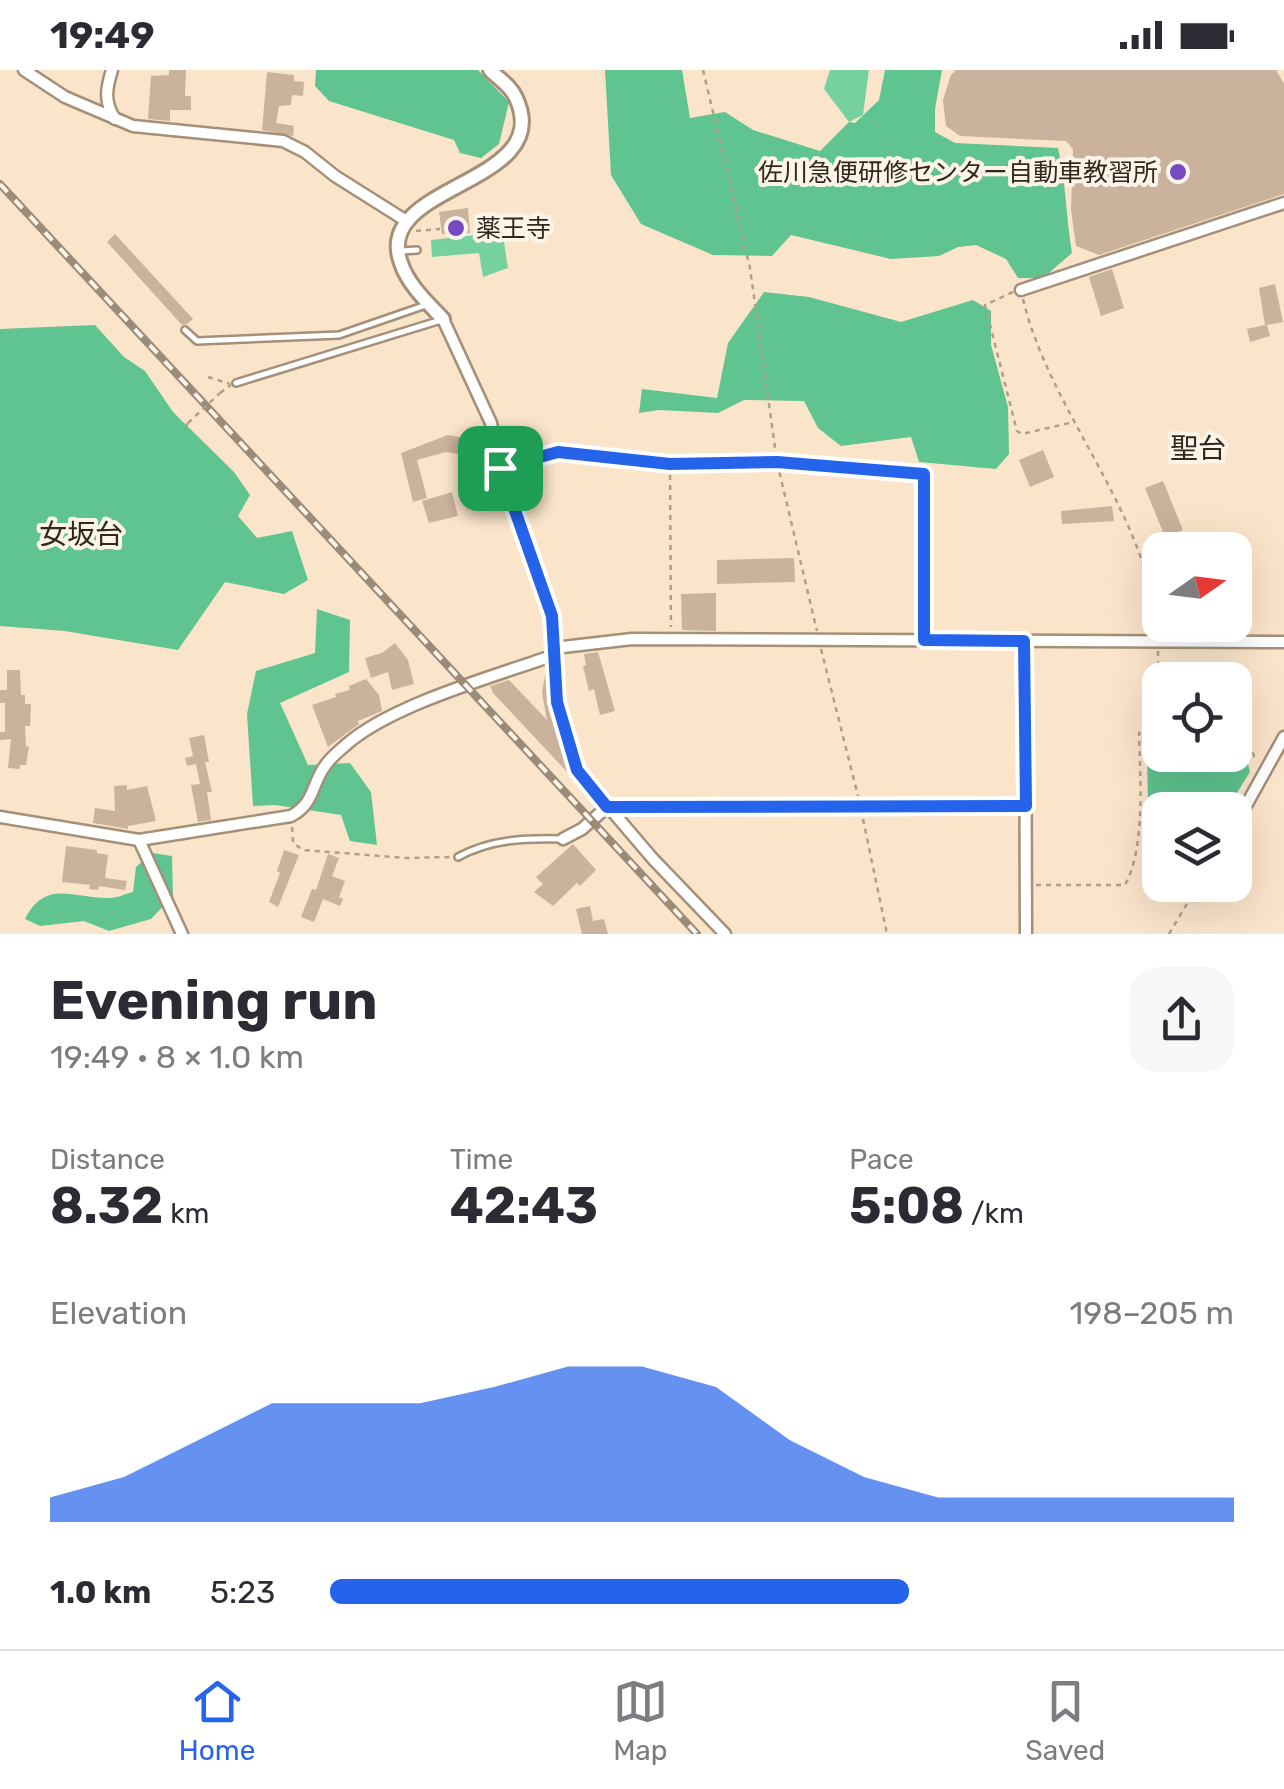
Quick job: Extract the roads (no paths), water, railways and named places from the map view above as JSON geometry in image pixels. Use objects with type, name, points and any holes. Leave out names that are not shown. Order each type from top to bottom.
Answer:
[{"type":"street","points":[[24,70],[65,97],[143,129],[282,141],[296,146],[411,226]]},
{"type":"street","points":[[112,70],[106,96],[115,119]]},
{"type":"street","points":[[490,70],[517,99],[518,143],[510,153],[422,208],[400,235],[398,250],[409,280],[444,318],[491,423],[500,468],[552,616],[557,702],[577,770],[725,934]]},
{"type":"street","points":[[1021,290],[1284,203]]},
{"type":"street","points":[[0,817],[139,840],[291,816],[305,808],[325,766],[349,742],[377,725],[439,696],[554,652],[608,640],[1284,642]]},
{"type":"street","points":[[1024,641],[1026,934]]},
{"type":"street","points":[[1252,793],[1284,736]]},
{"type":"street","points":[[562,839],[582,829],[607,807],[1026,806]]},
{"type":"street","points":[[139,840],[182,934]]},
{"type":"lane","points":[[398,250],[417,250]]},
{"type":"lane","points":[[185,330],[197,342],[338,335],[429,304]]},
{"type":"lane","points":[[232,385],[444,318]]},
{"type":"lane","points":[[458,857],[478,846],[499,842],[562,839]]},
{"type":"railway","points":[[0,184],[697,934]]},
{"type":"place","name":"佐川急便研修センター自動車教習所","points":[[1178,172]]},
{"type":"place","name":"薬王寺","points":[[456,228]]},
{"type":"district","name":"聖台","points":[[1198,448]]},
{"type":"district","name":"女坂台","points":[[81,534]]}]
